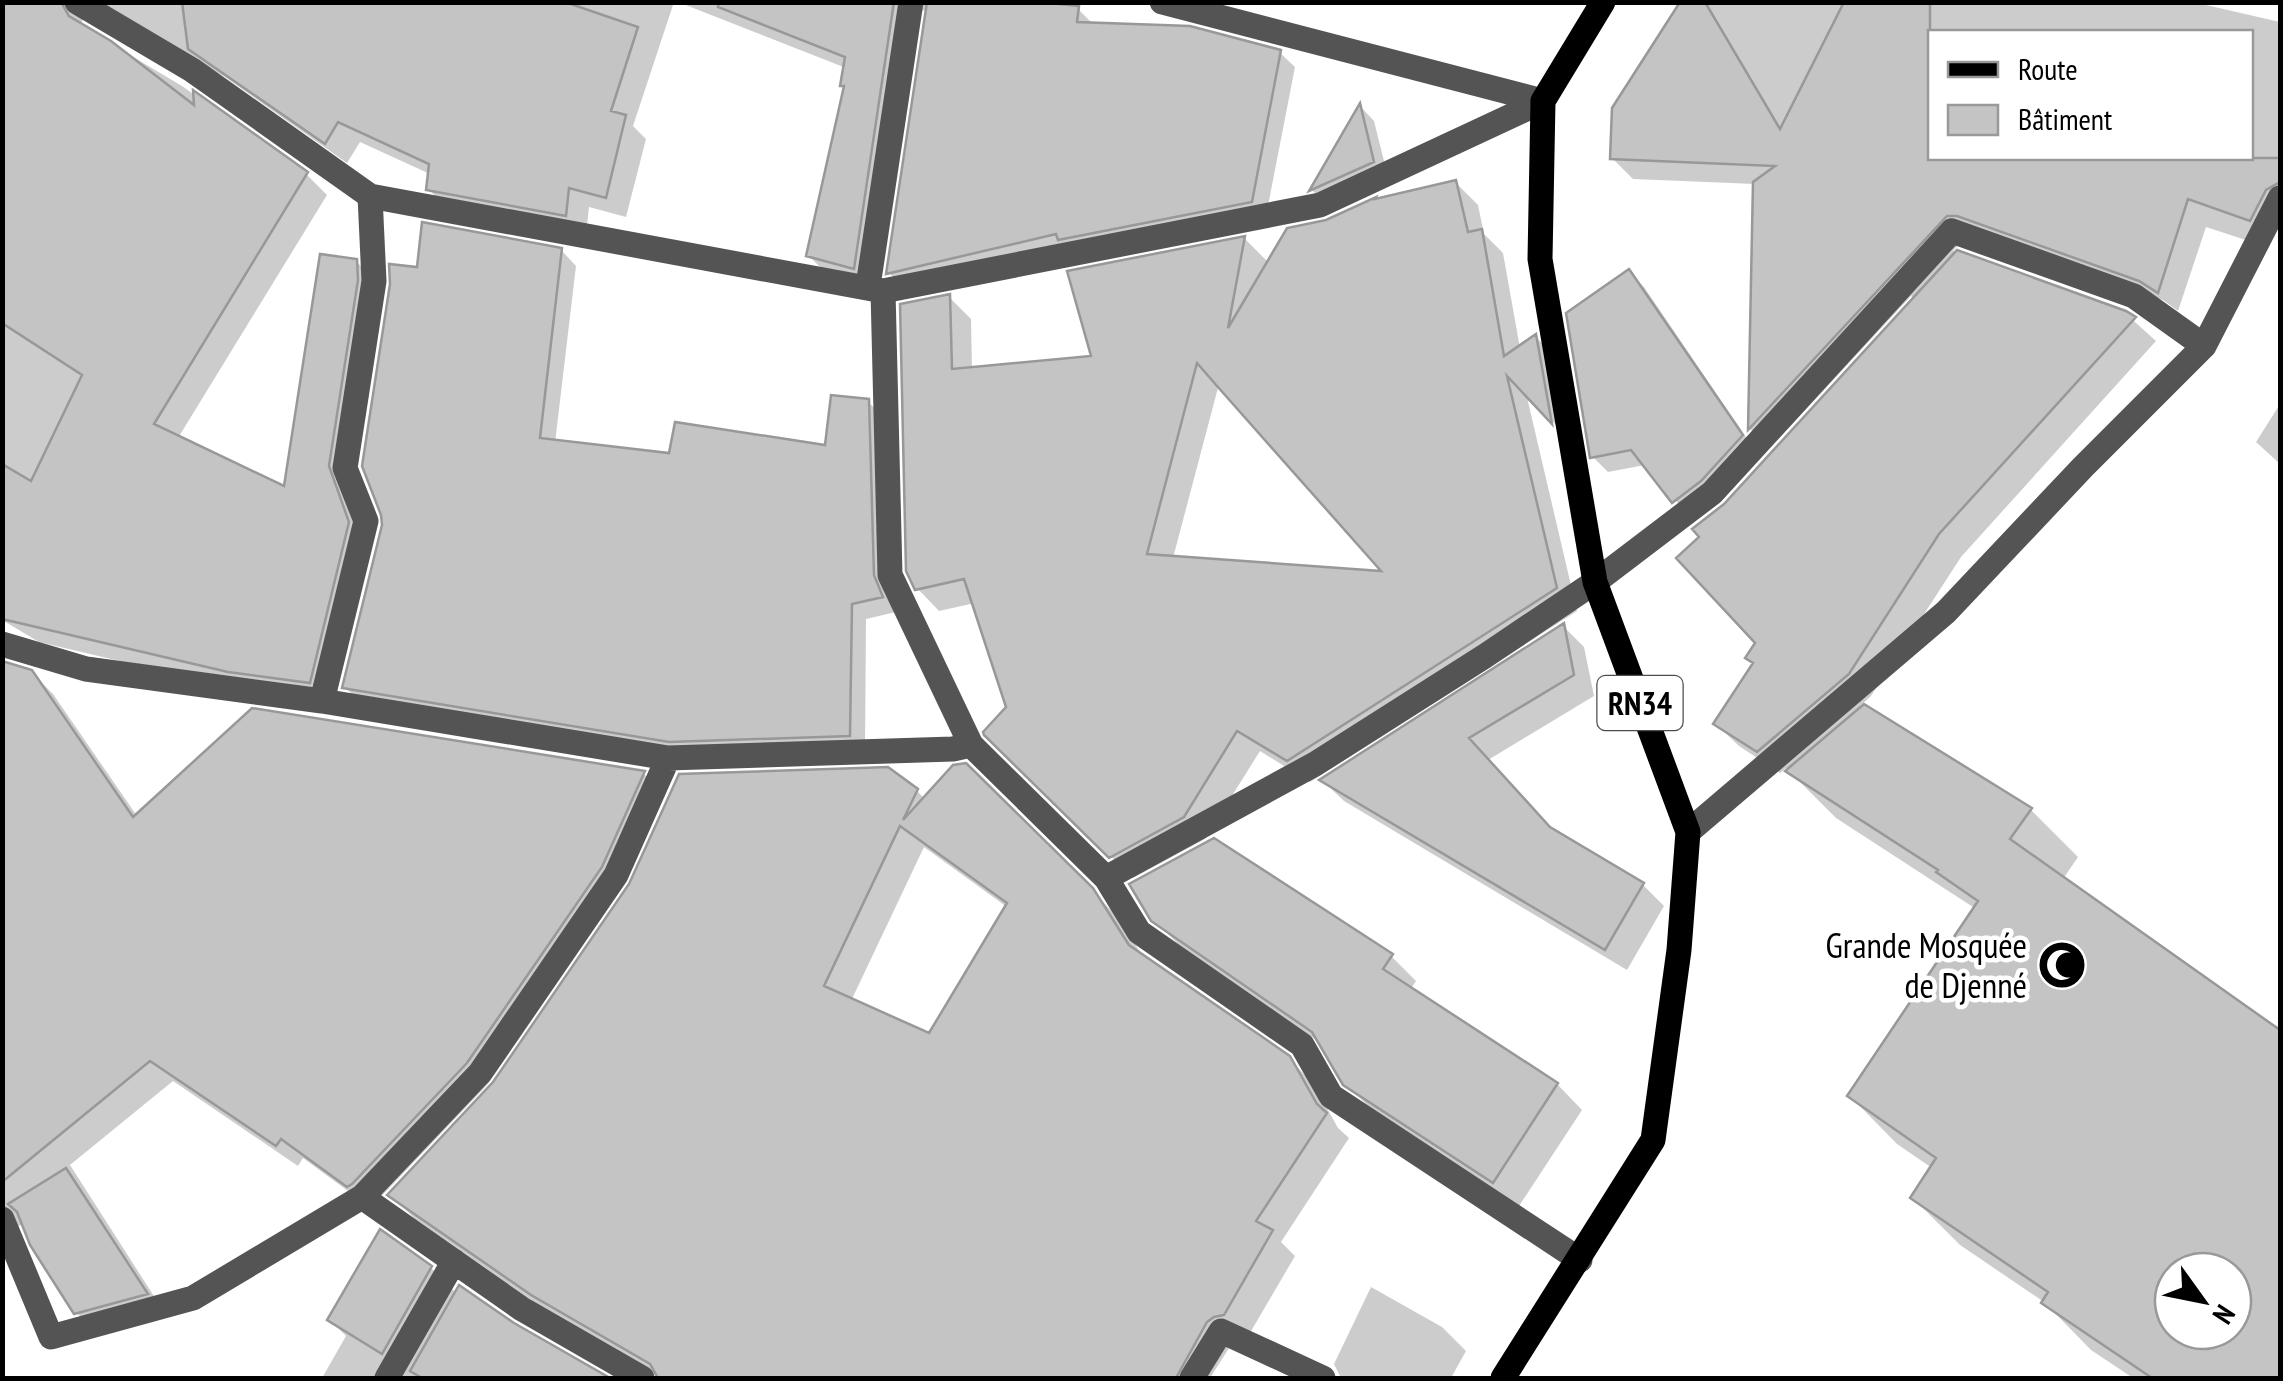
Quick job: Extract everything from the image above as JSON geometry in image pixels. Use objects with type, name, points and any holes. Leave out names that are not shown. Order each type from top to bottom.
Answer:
[{"type":"main road","points":[[1543,101],[1603,2]]},
{"type":"main road","name":"RN34","points":[[1503,1378],[1653,1140],[1679,950],[1688,832],[1595,582],[1540,259],[1543,101]]},
{"type":"street","points":[[77,2],[192,70],[370,196],[875,288],[1320,206],[1543,101]]},
{"type":"street","points":[[911,2],[875,288],[890,576],[971,745],[1106,878],[1139,932],[1302,1046],[1331,1096],[1580,1260]]},
{"type":"street","points":[[1162,2],[1543,101]]},
{"type":"street","points":[[322,701],[366,521],[344,468],[374,282],[370,196]]},
{"type":"street","points":[[1688,832],[1946,612],[2204,346],[2280,198]]},
{"type":"street","points":[[1106,878],[1316,764],[1595,582],[1712,494],[1952,231],[2134,296],[2204,346]]},
{"type":"street","points":[[2,644],[86,670],[322,701],[668,758],[953,749],[971,745]]},
{"type":"street","points":[[2,1220],[51,1337],[193,1298],[362,1197],[480,1072],[616,875],[668,758]]},
{"type":"street","points":[[362,1197],[522,1309],[642,1378]]},
{"type":"street","points":[[387,1378],[454,1261]]},
{"type":"street","points":[[1192,1378],[1221,1330],[1323,1378]]},
{"type":"building","points":[[2,2],[61,2],[69,16],[111,41],[194,105],[193,90],[308,172],[154,424],[284,486],[320,254],[357,259],[358,280],[329,466],[349,522],[310,683],[228,672],[2,619],[2,464],[31,481],[82,375],[2,323]]},
{"type":"building","points":[[182,2],[565,2],[638,27],[611,111],[626,115],[606,198],[569,188],[566,216],[426,190],[429,164],[338,122],[325,144],[188,49]]},
{"type":"building","points":[[719,2],[894,2],[854,269],[806,256],[844,86],[840,86],[845,57],[718,7]]},
{"type":"building","points":[[927,2],[1079,6],[1077,22],[1190,26],[1281,50],[1252,202],[1058,240],[1056,234],[886,274]]},
{"type":"building","points":[[1680,2],[1705,2],[1780,129],[1844,2],[1930,2],[1928,160],[2280,158],[2280,182],[2266,190],[2250,221],[2188,199],[2158,293],[2139,281],[1957,216],[1947,216],[1748,430],[1753,182],[1775,166],[1610,159],[1612,108]]},
{"type":"building","points":[[1360,103],[1374,162],[1309,191]]},
{"type":"building","points":[[1456,180],[1468,232],[1482,229],[1504,356],[1536,334],[1552,424],[1507,376],[1557,588],[1287,761],[1237,731],[1184,817],[1109,858],[984,735],[1006,707],[964,579],[915,590],[906,571],[900,304],[950,294],[952,369],[1091,356],[1067,271],[1245,236],[1228,328],[1287,228],[1326,220],[1375,199]],"holes":[[[1197,363],[1381,571],[1147,554]]]},
{"type":"building","points":[[422,222],[562,248],[540,438],[669,453],[675,422],[825,445],[831,395],[869,399],[874,575],[883,597],[852,604],[850,736],[669,742],[342,688],[382,525],[362,466],[390,284],[389,264],[417,267]]},
{"type":"building","points":[[1957,250],[2136,317],[1939,534],[1849,674],[1757,752],[1713,724],[1753,663],[1745,658],[1755,643],[1676,558],[1699,537],[1692,529],[1724,504]]},
{"type":"building","points":[[1629,269],[1743,435],[1701,481],[1672,503],[1631,450],[1590,458],[1566,313]]},
{"type":"building","points":[[1564,623],[1574,675],[1469,738],[1550,827],[1644,883],[1605,950],[1319,780]]},
{"type":"building","points":[[2,661],[32,670],[133,817],[252,708],[645,771],[602,867],[467,1063],[352,1184],[347,1187],[281,1139],[276,1146],[150,1061],[2,1182]]},
{"type":"building","name":"Grande Mosquée de Djenné","points":[[1864,704],[2032,808],[2010,839],[2280,1030],[2280,1378],[2152,1378],[2041,1303],[2048,1292],[1910,1198],[1936,1158],[1847,1096],[1978,901],[1938,870],[1785,771]]},
{"type":"building","points":[[966,763],[1093,888],[1129,945],[1290,1056],[1317,1104],[1327,1113],[1256,1221],[1273,1230],[1224,1315],[1207,1322],[1176,1378],[658,1378],[650,1364],[531,1295],[387,1195],[493,1082],[629,884],[679,774],[888,767],[918,789],[903,820],[953,765]],"holes":[[[900,826],[1007,903],[929,1033],[824,986]]]},
{"type":"building","points":[[1214,838],[1393,954],[1383,969],[1558,1083],[1493,1183],[1343,1085],[1312,1032],[1151,921],[1129,884]]},
{"type":"building","points":[[66,1168],[148,1294],[74,1314],[30,1245],[17,1212],[8,1204]]},
{"type":"building","points":[[380,1229],[432,1266],[382,1354],[327,1320]]},
{"type":"building","points":[[459,1285],[514,1323],[610,1378],[422,1378],[410,1371]]},
{"type":"place","name":"Grande Mosquée de Djenné","points":[[2062,965]]}]
